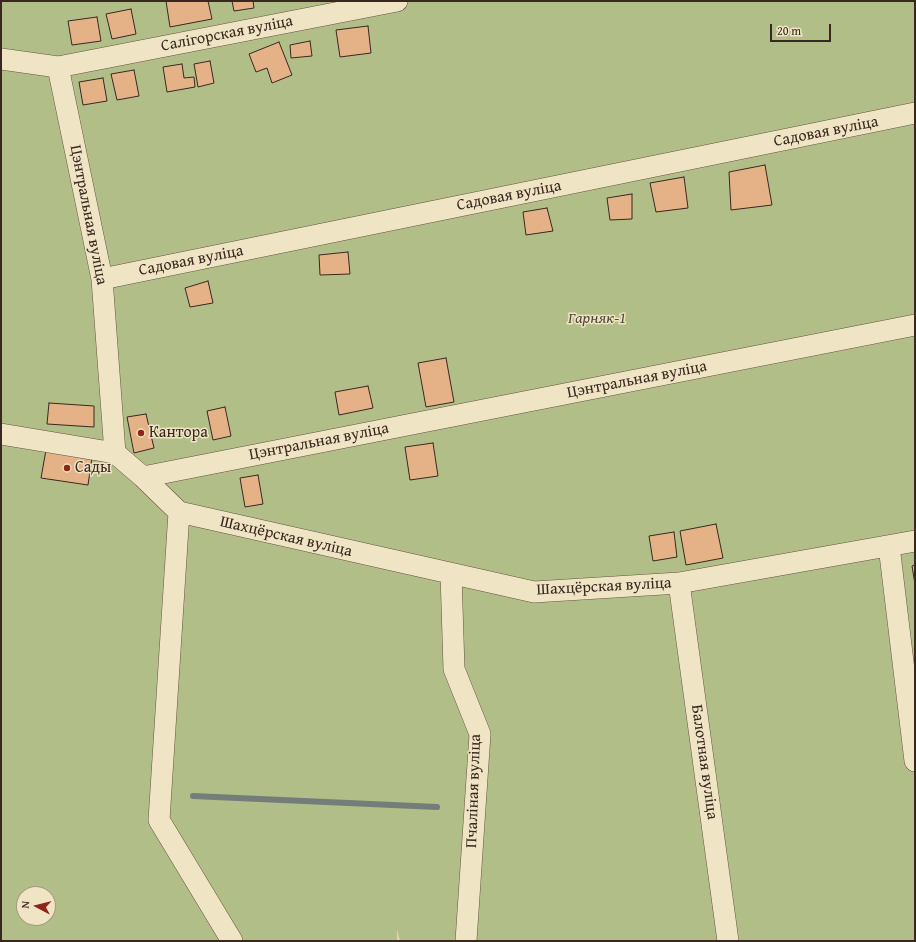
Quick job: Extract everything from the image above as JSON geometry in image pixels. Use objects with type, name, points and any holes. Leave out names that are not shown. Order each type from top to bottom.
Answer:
[{"type":"street","name":"Салігорская вуліца","points":[[1,59],[58,67],[397,1]]},
{"type":"street","name":"Цэнтральная вуліца","points":[[58,67],[102,279],[115,453]]},
{"type":"street","name":"Садовая вуліца","points":[[102,279],[915,114]]},
{"type":"street","name":"Цэнтральная вуліца","points":[[143,477],[915,325]]},
{"type":"street","points":[[1,434],[115,453],[143,477],[179,512],[159,820],[232,941]]},
{"type":"street","name":"Шахцёрская вуліца","points":[[179,512],[534,592],[680,583],[889,546],[915,540]]},
{"type":"street","points":[[889,546],[915,761]]},
{"type":"street","name":"Пчаліная вуліца","points":[[451,574],[454,669],[480,734],[466,941]]},
{"type":"street","name":"Балотная вуліца","points":[[680,583],[728,941]]},
{"type":"green space","name":"Гарняк-1","points":[[1,1],[915,1],[915,941],[400,941],[397,929],[397,941],[1,941]]},
{"type":"building","points":[[166,1],[208,1],[212,19],[170,27]]},
{"type":"building","points":[[232,1],[253,1],[254,8],[234,11]]},
{"type":"building","points":[[131,9],[136,34],[112,39],[106,14]]},
{"type":"building","points":[[97,17],[101,41],[72,45],[68,21]]},
{"type":"building","points":[[368,26],[371,53],[340,57],[336,30]]},
{"type":"building","points":[[310,41],[312,56],[291,58],[290,45]]},
{"type":"building","points":[[279,42],[292,75],[272,83],[267,68],[256,72],[249,54]]},
{"type":"building","points":[[210,61],[214,83],[198,87],[194,64]]},
{"type":"building","points":[[182,64],[184,78],[194,77],[195,87],[167,92],[163,67]]},
{"type":"building","points":[[134,70],[139,96],[117,100],[111,74]]},
{"type":"building","points":[[103,78],[107,101],[83,105],[79,82]]},
{"type":"building","points":[[765,165],[772,205],[731,210],[729,172]]},
{"type":"building","points":[[684,177],[688,208],[656,212],[650,183]]},
{"type":"building","points":[[632,194],[632,219],[610,220],[607,198]]},
{"type":"building","points":[[547,208],[553,231],[526,235],[523,212]]},
{"type":"building","points":[[348,252],[350,274],[320,275],[319,255]]},
{"type":"building","points":[[208,281],[213,303],[190,307],[185,288]]},
{"type":"building","points":[[446,358],[454,402],[426,407],[418,363]]},
{"type":"building","points":[[368,386],[373,408],[339,415],[335,392]]},
{"type":"building","points":[[49,403],[94,406],[94,427],[47,424]]},
{"type":"building","points":[[225,407],[231,436],[213,440],[207,411]]},
{"type":"building","name":"Кантора","points":[[146,414],[154,448],[134,453],[127,417]]},
{"type":"building","points":[[433,443],[438,476],[410,480],[405,447]]},
{"type":"building","name":"Сады","points":[[46,450],[92,457],[88,485],[41,478]]},
{"type":"building","points":[[258,475],[263,504],[245,507],[240,478]]},
{"type":"building","points":[[716,524],[723,558],[686,565],[680,531]]},
{"type":"building","points":[[674,532],[677,557],[653,561],[649,536]]},
{"type":"building","points":[[915,565],[915,584],[912,566]]},
{"type":"waterway","points":[[193,796],[437,807]]},
{"type":"place","name":"Кантора","points":[[141,433]]},
{"type":"place","name":"Сады","points":[[67,468]]}]
